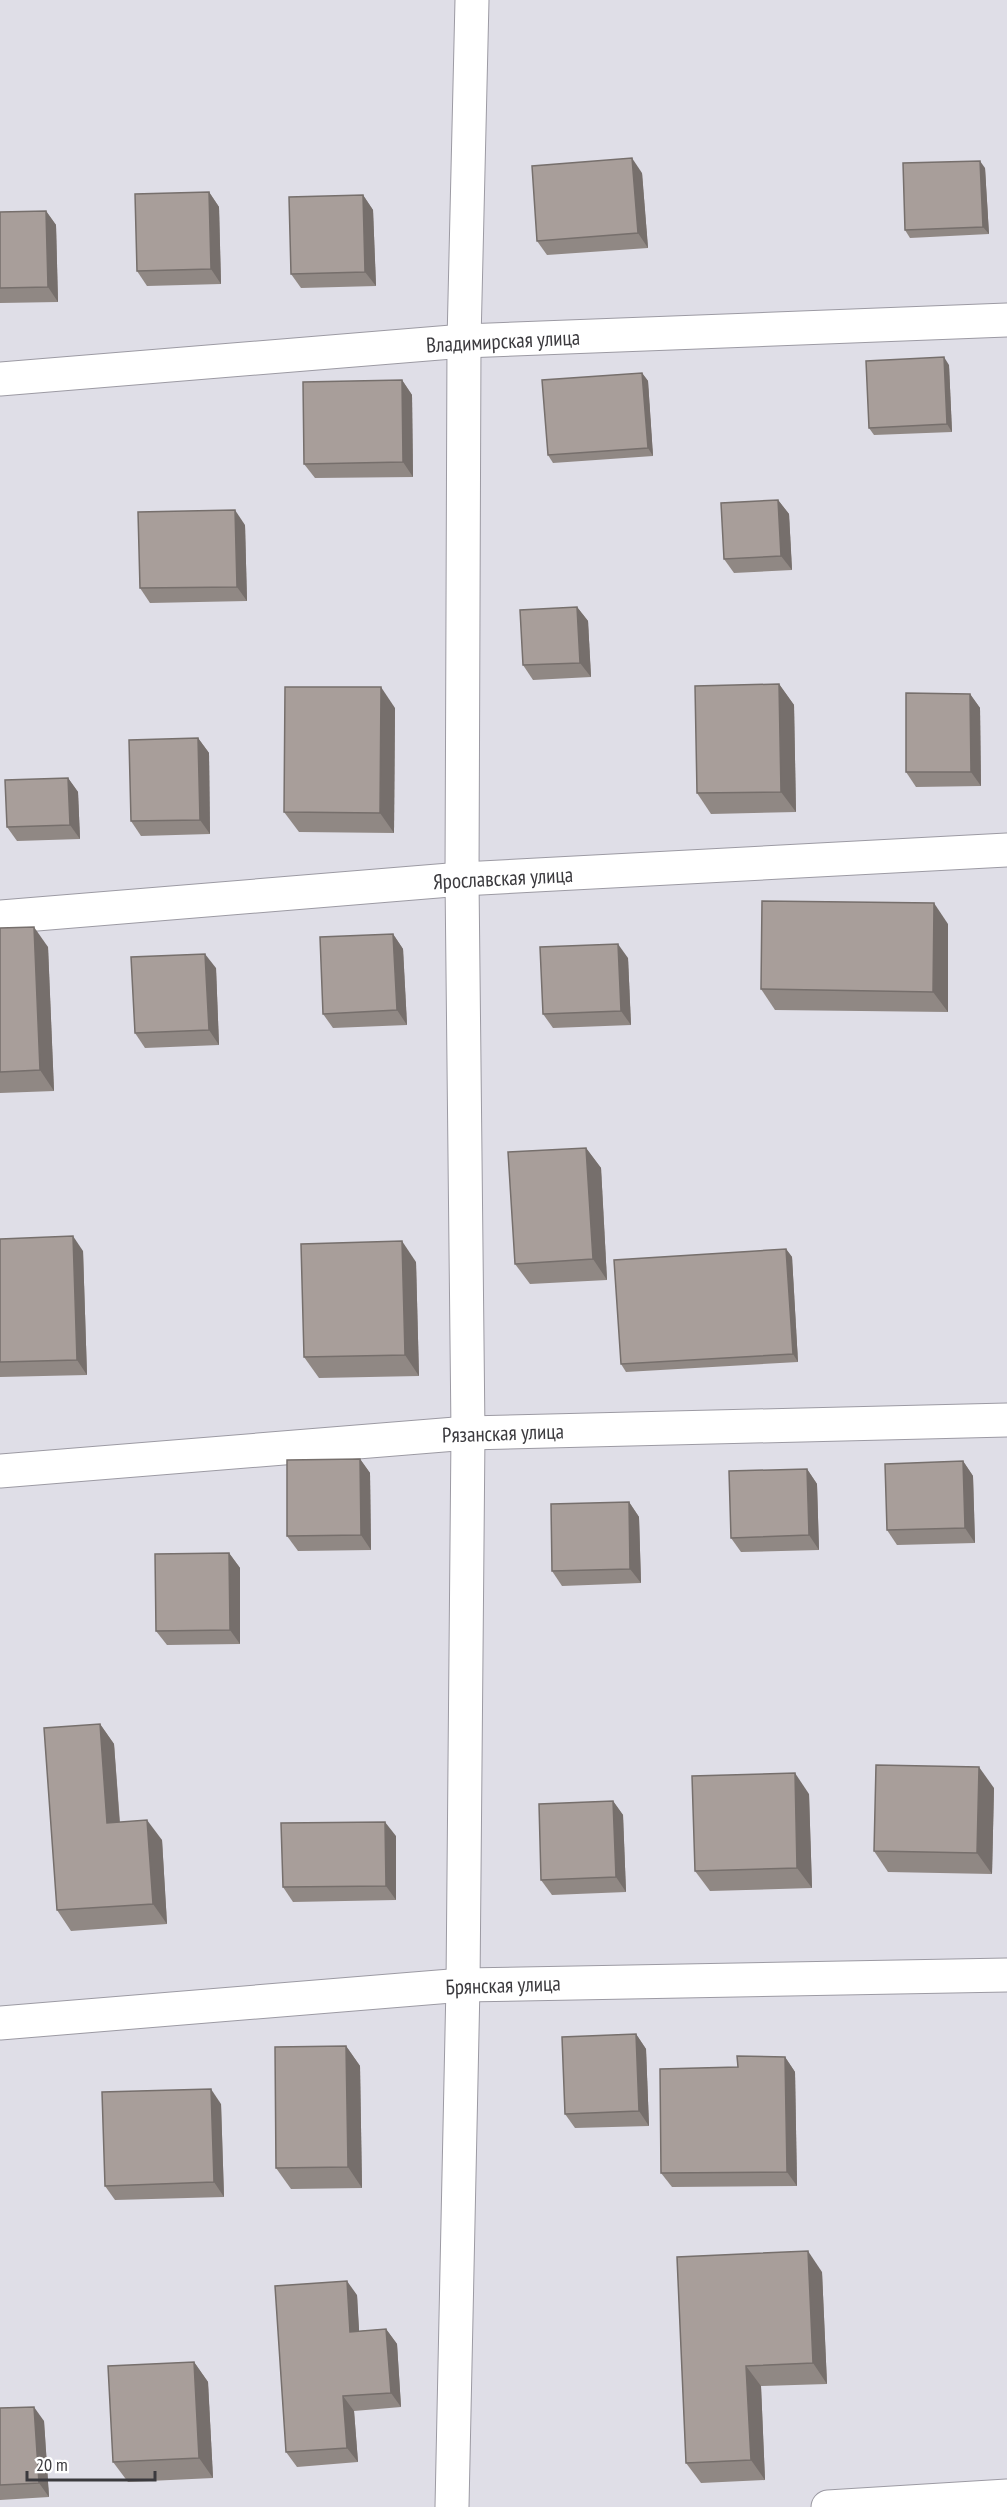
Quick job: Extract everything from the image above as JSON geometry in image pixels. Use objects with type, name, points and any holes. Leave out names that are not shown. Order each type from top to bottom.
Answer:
[{"type":"street","points":[[452,2507],[463,1985],[468,1433],[462,879],[464,341],[472,0]]},
{"type":"street","name":"Владимирская улица","points":[[0,379],[464,341],[1007,320]]},
{"type":"street","name":"Ярославская улица","points":[[0,917],[462,879],[1007,850]]},
{"type":"street","name":"Рязанская улица","points":[[0,1471],[468,1433],[1007,1420]]},
{"type":"street","name":"Брянская улица","points":[[0,2023],[463,1985],[1007,1976]]},
{"type":"street","points":[[828,2507],[1007,2496]]},
{"type":"building","points":[[632,158],[638,233],[537,241],[532,166]]},
{"type":"building","points":[[980,161],[983,227],[905,230],[903,163]]},
{"type":"building","points":[[209,192],[211,269],[137,271],[135,194]]},
{"type":"building","points":[[363,195],[365,272],[291,274],[289,197]]},
{"type":"building","points":[[46,211],[48,287],[0,288],[0,212]]},
{"type":"building","points":[[944,357],[947,424],[869,428],[866,361]]},
{"type":"building","points":[[642,373],[648,448],[548,455],[542,380]]},
{"type":"building","points":[[402,380],[403,462],[304,464],[303,382]]},
{"type":"building","points":[[778,500],[781,556],[724,559],[721,503]]},
{"type":"building","points":[[235,510],[237,587],[140,588],[138,512]]},
{"type":"building","points":[[577,607],[580,663],[523,665],[520,610]]},
{"type":"building","points":[[779,684],[781,792],[697,793],[695,686]]},
{"type":"building","points":[[285,687],[381,687],[380,813],[284,812]]},
{"type":"building","points":[[906,693],[970,694],[971,772],[906,772]]},
{"type":"building","points":[[198,738],[200,820],[131,821],[129,740]]},
{"type":"building","points":[[68,778],[70,825],[7,827],[5,780]]},
{"type":"building","points":[[762,901],[934,903],[933,992],[761,989]]},
{"type":"building","points":[[34,927],[40,1070],[0,1072],[0,928]]},
{"type":"building","points":[[393,934],[397,1010],[323,1014],[320,937]]},
{"type":"building","points":[[618,944],[621,1011],[543,1014],[540,947]]},
{"type":"building","points":[[205,954],[209,1030],[135,1033],[131,957]]},
{"type":"building","points":[[586,1148],[593,1259],[515,1264],[508,1152]]},
{"type":"building","points":[[73,1236],[77,1360],[0,1362],[0,1239]]},
{"type":"building","points":[[402,1241],[405,1355],[304,1357],[301,1244]]},
{"type":"building","points":[[786,1249],[793,1354],[621,1364],[614,1260]]},
{"type":"building","points":[[360,1459],[361,1535],[287,1536],[287,1460]]},
{"type":"building","points":[[963,1461],[965,1528],[887,1530],[885,1464]]},
{"type":"building","points":[[807,1469],[809,1535],[731,1538],[729,1471]]},
{"type":"building","points":[[629,1502],[630,1569],[552,1571],[551,1504]]},
{"type":"building","points":[[229,1553],[230,1630],[156,1631],[155,1554]]},
{"type":"building","points":[[100,1724],[107,1823],[147,1820],[153,1904],[57,1910],[44,1728]]},
{"type":"building","points":[[876,1765],[979,1767],[977,1853],[874,1851]]},
{"type":"building","points":[[795,1773],[797,1868],[695,1871],[692,1776]]},
{"type":"building","points":[[613,1801],[616,1877],[541,1880],[539,1804]]},
{"type":"building","points":[[385,1822],[386,1886],[283,1887],[281,1823]]},
{"type":"building","points":[[636,2034],[639,2111],[565,2114],[562,2037]]},
{"type":"building","points":[[346,2046],[348,2167],[276,2168],[275,2047]]},
{"type":"building","points":[[737,2056],[785,2057],[787,2172],[661,2173],[660,2069],[738,2067]]},
{"type":"building","points":[[211,2089],[214,2182],[105,2186],[102,2092]]},
{"type":"building","points":[[808,2251],[813,2363],[746,2366],[751,2460],[686,2463],[677,2257]]},
{"type":"building","points":[[347,2281],[350,2332],[386,2329],[391,2393],[343,2396],[347,2448],[286,2452],[275,2286]]},
{"type":"building","points":[[194,2362],[199,2458],[113,2462],[108,2366]]},
{"type":"building","points":[[34,2407],[39,2483],[0,2485],[0,2408]]}]
